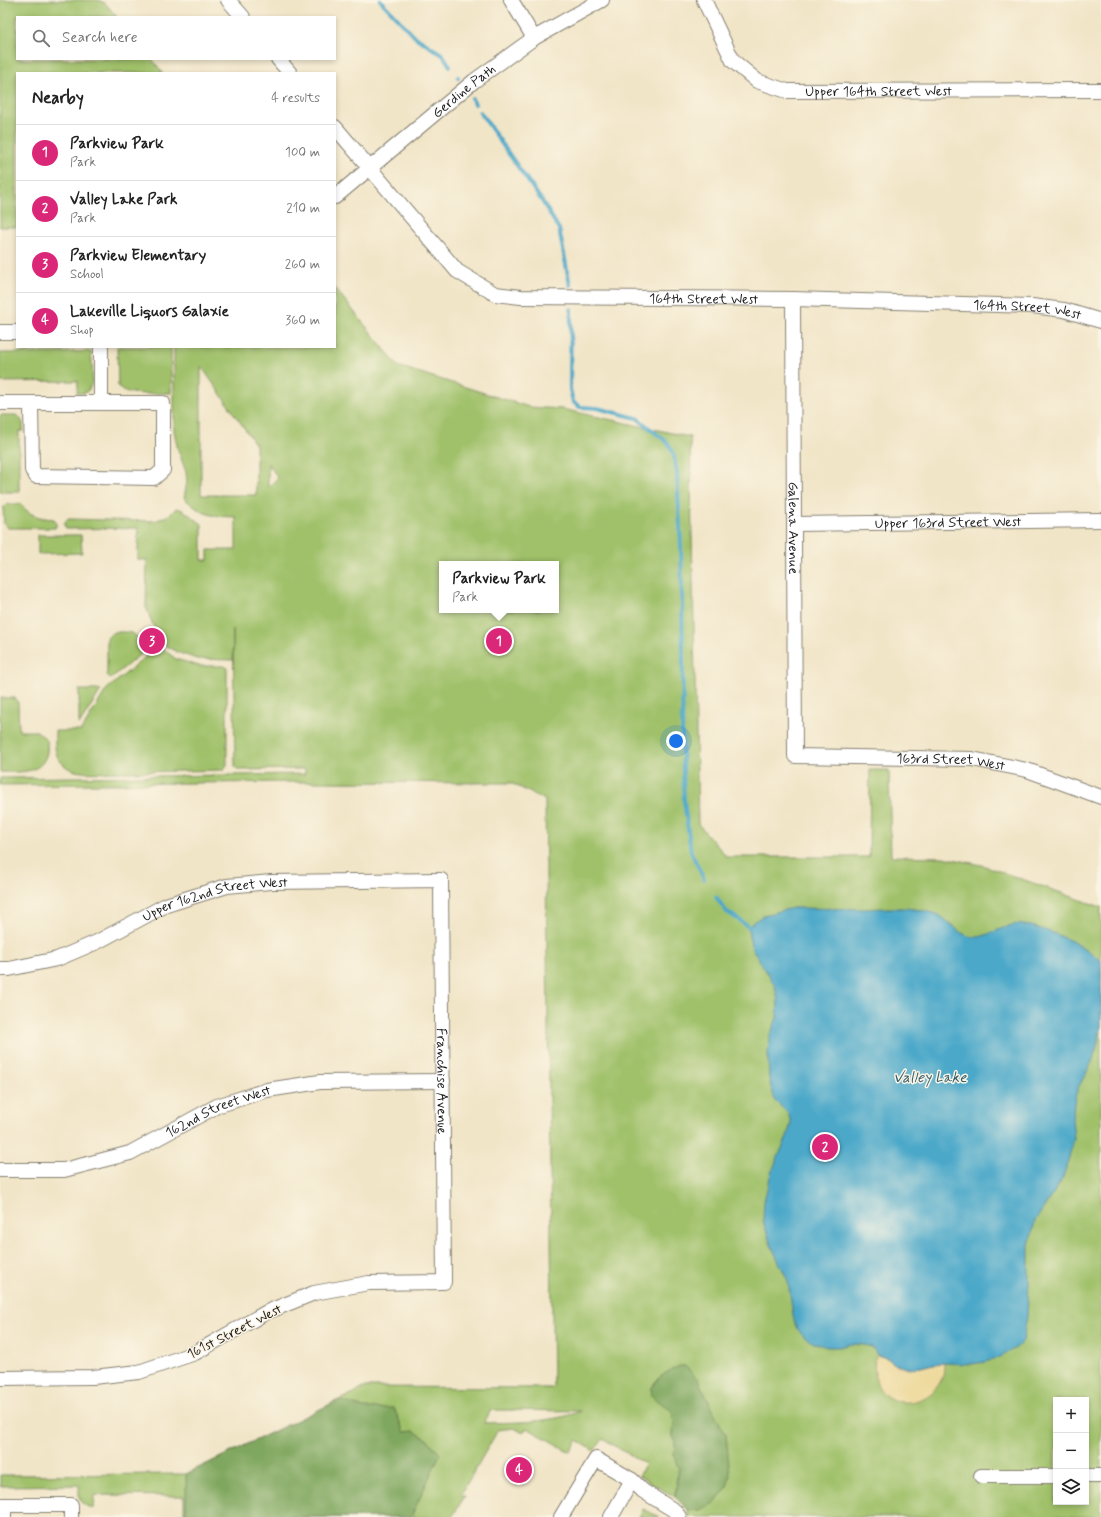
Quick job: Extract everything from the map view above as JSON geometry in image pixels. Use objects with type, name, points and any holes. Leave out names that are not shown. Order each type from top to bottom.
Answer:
[{"type":"street","points":[[228,0],[242,16]]},
{"type":"street","points":[[510,0],[534,38]]},
{"type":"street","name":"Gerdine Path","points":[[336,196],[474,81],[534,38],[602,0]]},
{"type":"street","name":"Upper 164th Street West","points":[[704,0],[733,61],[757,81],[787,91],[1101,90]]},
{"type":"street","points":[[279,60],[289,72]]},
{"type":"street","name":"164th Street West","points":[[336,128],[457,271],[495,294],[521,297],[793,299],[1032,306],[1064,310],[1096,320]]},
{"type":"street","name":"Galena Avenue","points":[[793,299],[795,756]]},
{"type":"street","points":[[0,332],[16,332]]},
{"type":"street","points":[[101,348],[101,403]]},
{"type":"street","points":[[0,404],[32,403],[163,403],[163,470],[154,478],[36,476],[32,470],[32,403]]},
{"type":"street","name":"Upper 163rd Street West","points":[[794,524],[1101,520]]},
{"type":"street","name":"163rd Street West","points":[[795,756],[972,759],[1027,770],[1101,796]]},
{"type":"street","name":"Upper 162nd Street West","points":[[0,969],[9,969],[57,959],[97,942],[166,905],[227,886],[271,882],[441,880]]},
{"type":"street","name":"Franchise Avenue","points":[[441,880],[444,1282]]},
{"type":"street","name":"162nd Street West","points":[[0,1170],[64,1170],[130,1153],[217,1106],[267,1090],[320,1082],[443,1081]]},
{"type":"street","name":"161st Street West","points":[[0,1378],[93,1377],[139,1372],[196,1353],[267,1312],[314,1294],[369,1283],[444,1282]]},
{"type":"street","points":[[561,1517],[596,1459],[632,1480],[643,1491],[675,1511],[679,1517]]},
{"type":"street","points":[[981,1476],[1053,1476]]},
{"type":"street","points":[[1089,1476],[1101,1476]]},
{"type":"street","points":[[611,1517],[632,1480]]},
{"type":"street","points":[[3,1509],[71,1505],[71,1517]]},
{"type":"green space","points":[[0,0],[98,0],[105,3],[116,16],[16,16],[16,60],[153,60],[162,72],[16,72],[16,227],[0,227]]},
{"type":"green space","points":[[336,289],[398,366],[529,407],[562,409],[690,437],[698,824],[727,857],[869,857],[870,770],[889,770],[891,856],[943,857],[982,865],[1101,907],[1101,1517],[688,1517],[687,1413],[672,1413],[674,1422],[674,1454],[679,1469],[675,1497],[639,1476],[645,1464],[603,1439],[594,1451],[577,1440],[570,1452],[527,1428],[523,1433],[514,1428],[498,1430],[461,1494],[465,1496],[452,1517],[184,1517],[184,1496],[95,1495],[94,1508],[90,1508],[82,1503],[79,1497],[79,1485],[0,1486],[0,1475],[186,1474],[366,1387],[553,1388],[545,800],[511,783],[305,782],[0,785],[0,778],[305,774],[305,769],[239,770],[235,767],[233,629],[233,660],[197,659],[177,652],[165,645],[152,623],[146,607],[147,560],[138,560],[138,528],[66,529],[64,524],[67,519],[155,521],[169,515],[176,508],[183,510],[202,524],[202,560],[208,560],[208,550],[236,550],[236,517],[207,514],[202,512],[184,498],[187,482],[186,472],[178,450],[174,431],[174,348],[336,348]],"holes":[[[201,366],[256,445],[256,495],[201,495]],[[268,463],[278,478],[268,487]],[[491,1410],[581,1411],[546,1420],[484,1423]]]},
{"type":"green space","points":[[117,348],[171,348],[171,393],[136,393],[123,390],[118,387]]},
{"type":"green space","points":[[91,352],[93,372],[91,385],[84,393],[77,393],[78,381],[0,382],[0,353],[54,353]]},
{"type":"green space","points":[[0,415],[16,415],[23,423],[23,431],[19,431],[19,492],[0,492]]},
{"type":"green space","points":[[7,504],[21,504],[35,516],[54,519],[56,522],[56,527],[8,528],[4,524],[3,508]]},
{"type":"green space","points":[[38,535],[81,535],[82,553],[38,554]]},
{"type":"green space","points":[[113,632],[126,632],[133,634],[147,649],[110,679],[107,675],[107,638]]},
{"type":"green space","points":[[155,649],[163,649],[176,659],[199,666],[225,666],[227,668],[227,765],[223,770],[90,773],[78,772],[68,768],[57,756],[55,747],[55,731],[81,731],[106,690]]},
{"type":"green space","points":[[79,690],[101,690],[79,725]]},
{"type":"green space","points":[[0,698],[15,698],[18,701],[19,731],[37,731],[47,740],[46,756],[38,767],[20,772],[0,772]]},
{"type":"green space","points":[[685,1366],[697,1378],[726,1434],[730,1475],[727,1487],[716,1502],[700,1510],[688,1510],[675,1497],[679,1469],[674,1455],[675,1444],[673,1435],[673,1415],[670,1409],[655,1399],[652,1393],[653,1385],[659,1378],[672,1369]]},
{"type":"green space","points":[[339,1400],[364,1408],[394,1408],[404,1432],[414,1431],[428,1440],[440,1454],[411,1517],[186,1517],[186,1474]]},
{"type":"green space","points":[[643,1509],[658,1516],[660,1517],[639,1517]]},
{"type":"sand","points":[[877,1355],[887,1358],[896,1365],[921,1367],[944,1363],[943,1376],[935,1389],[916,1401],[904,1402],[894,1400],[884,1394],[878,1385],[874,1368]]},
{"type":"water","name":"Valley Lake","points":[[793,908],[916,909],[938,915],[961,933],[972,937],[986,935],[1007,926],[1022,925],[1046,930],[1084,948],[1101,961],[1101,1025],[1092,1062],[1079,1086],[1075,1097],[1072,1119],[1074,1139],[1062,1180],[1035,1221],[1029,1245],[1027,1317],[1023,1341],[1017,1347],[996,1359],[972,1364],[944,1363],[907,1368],[896,1365],[887,1358],[877,1355],[872,1347],[851,1344],[839,1347],[827,1347],[814,1343],[804,1337],[796,1327],[788,1281],[771,1245],[763,1221],[764,1201],[771,1173],[787,1137],[791,1123],[788,1113],[775,1101],[769,1080],[769,1038],[777,1018],[778,1000],[775,986],[752,948],[749,937],[749,927],[753,922],[764,915]]},
{"type":"waterway","points":[[380,0],[415,37],[443,55],[450,66]]},
{"type":"waterway","points":[[472,99],[475,104]]},
{"type":"waterway","points":[[480,112],[542,201],[559,229],[570,285]]},
{"type":"waterway","points":[[571,309],[570,389],[573,402],[580,407],[597,408],[637,418],[668,443],[673,452],[677,473],[681,544],[683,657],[682,742],[684,801],[691,852],[704,879]]},
{"type":"waterway","points":[[716,897],[726,911],[749,927]]},
{"type":"place","name":"Parkview Elementary","points":[[152,641]]},
{"type":"place","name":"Parkview Park","points":[[499,641]]},
{"type":"place","name":"Valley Lake Park","points":[[825,1147]]},
{"type":"place","name":"Lakeville Liquors Galaxie","points":[[519,1470]]}]
